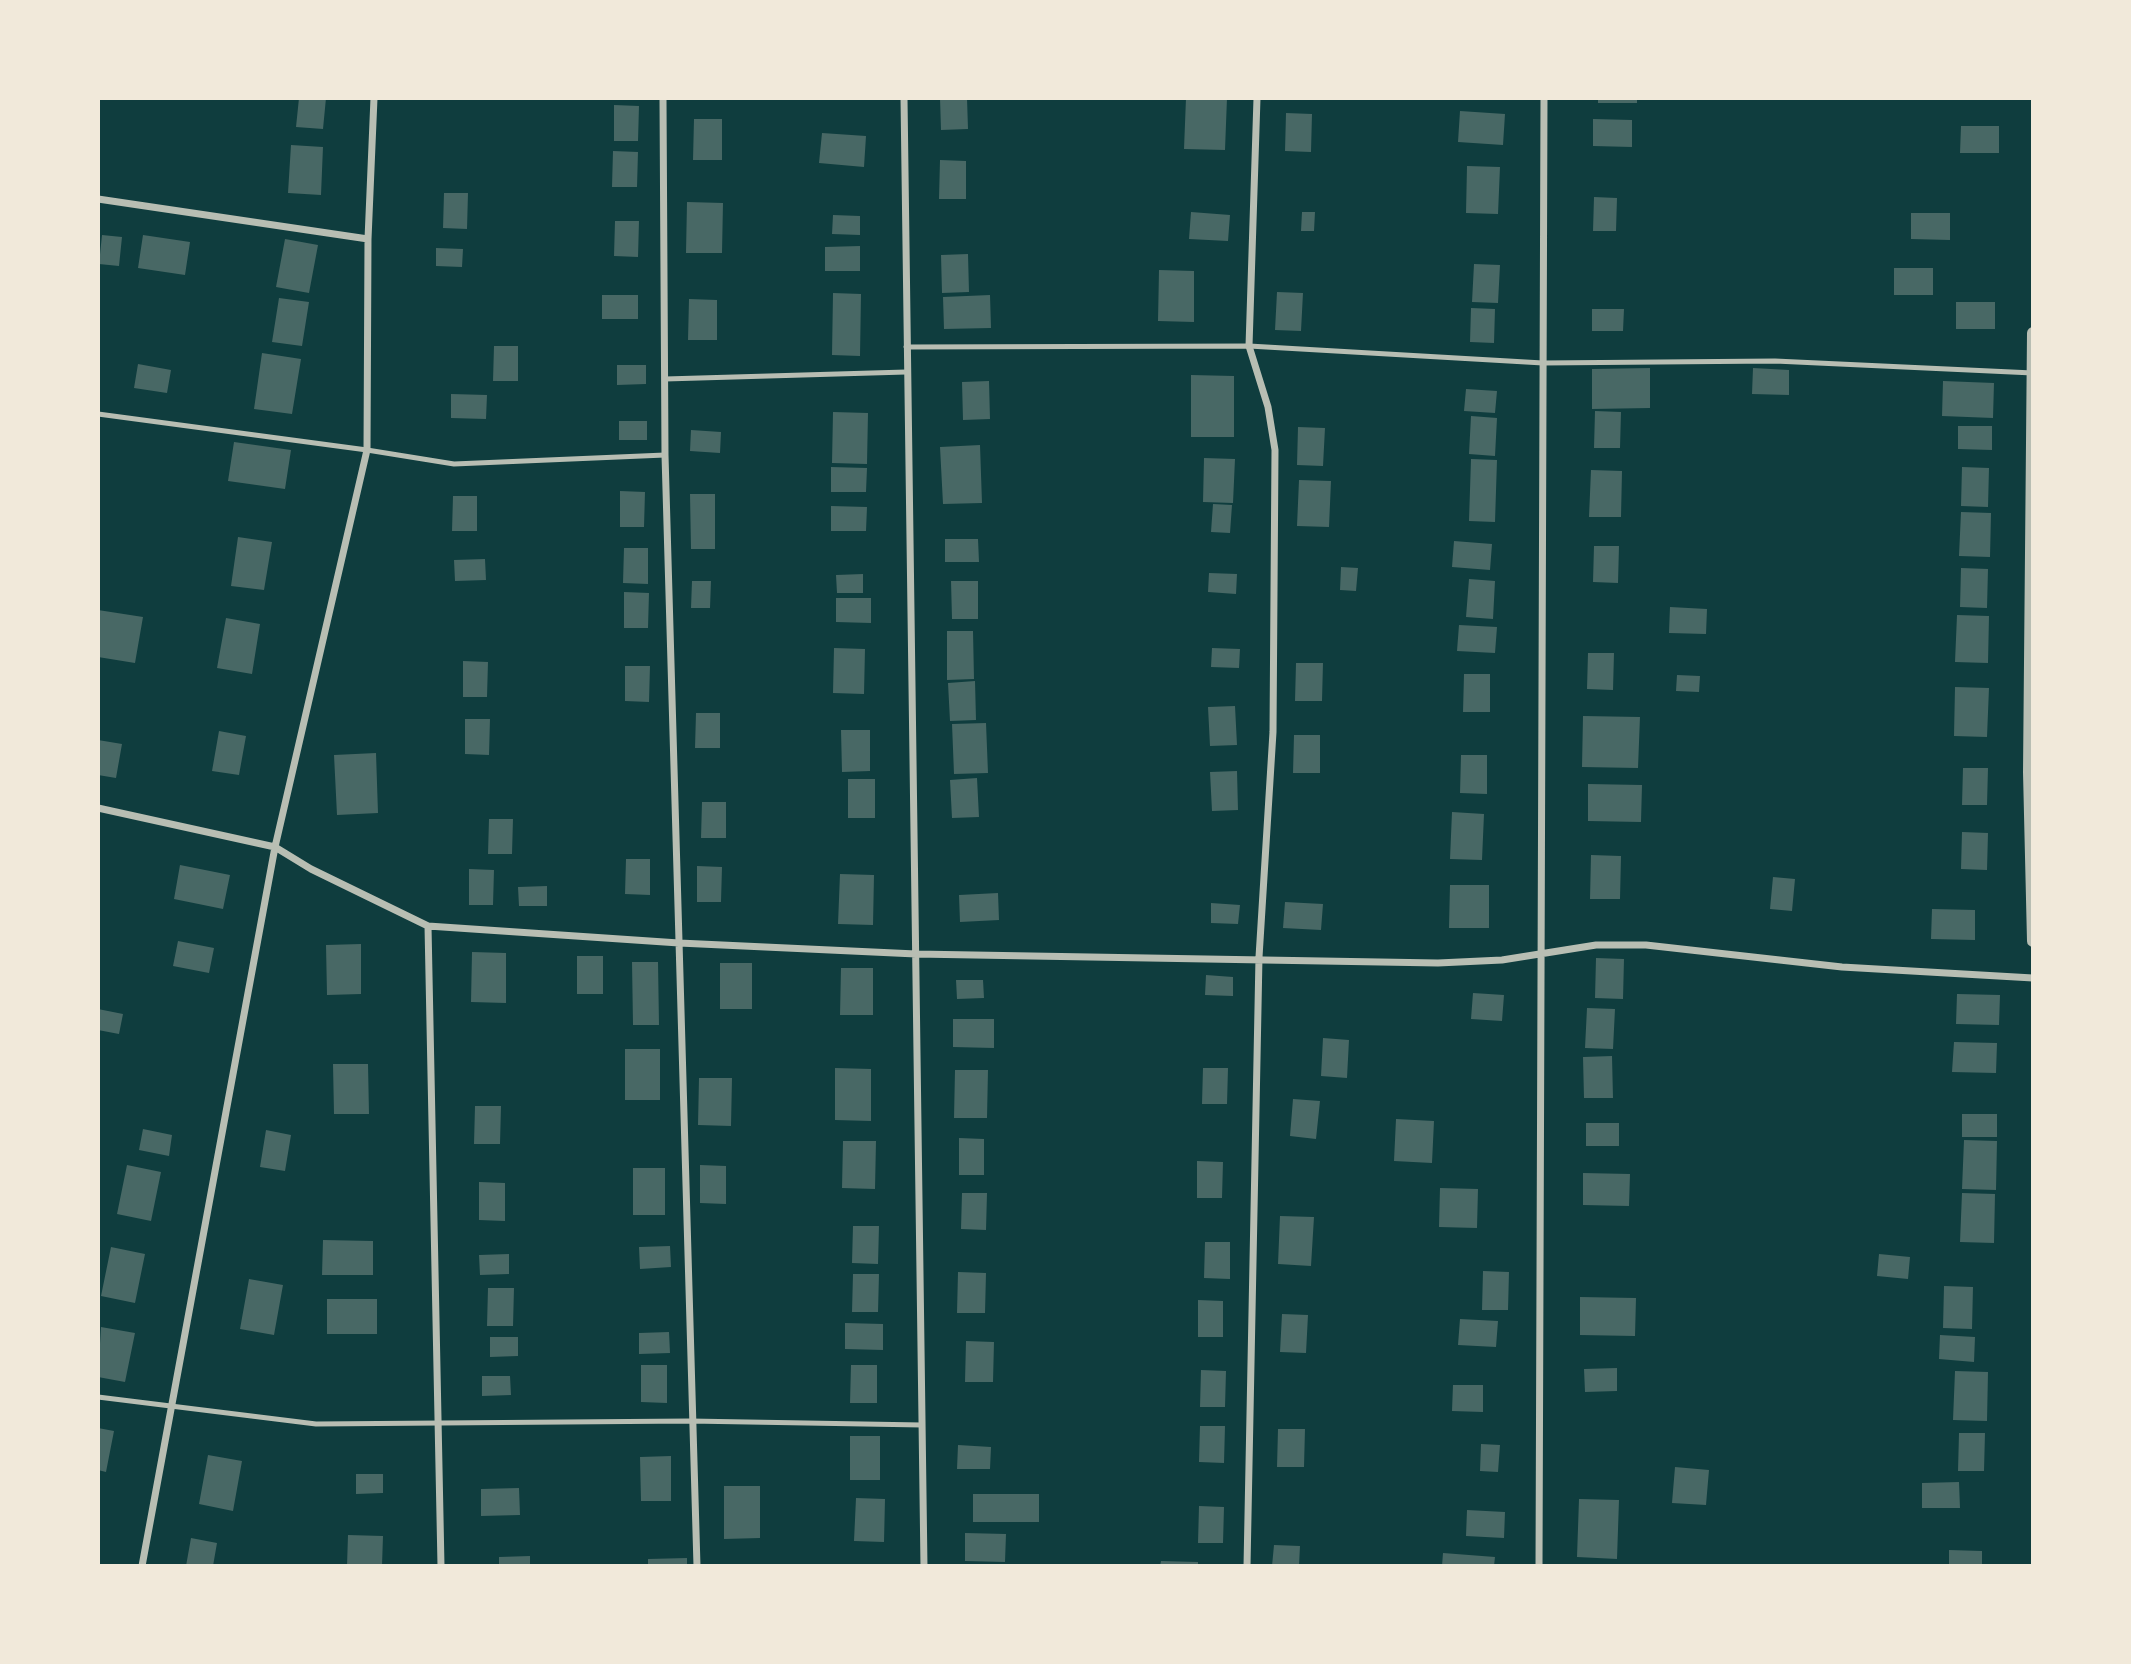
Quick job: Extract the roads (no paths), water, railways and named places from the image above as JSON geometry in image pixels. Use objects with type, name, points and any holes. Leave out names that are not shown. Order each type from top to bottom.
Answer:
[{"type":"street","points":[[142,1566],[275,847],[367,450],[368,239],[374,98]]},
{"type":"street","points":[[663,98],[665,455],[697,1566]]},
{"type":"street","points":[[904,98],[905,348],[924,1566]]},
{"type":"street","points":[[1247,1566],[1259,957],[1273,732],[1275,450],[1268,407],[1249,346],[1257,98]]},
{"type":"street","points":[[1539,1566],[1544,98]]},
{"type":"street","points":[[98,199],[368,239]]},
{"type":"street","points":[[2033,333],[2033,941]]},
{"type":"street","points":[[98,808],[275,847],[311,869],[428,926],[679,943],[916,954],[1259,957],[1438,963],[1502,960],[1596,945],[1646,945],[1842,967],[2033,978]]},
{"type":"street","points":[[428,926],[441,1566]]},
{"type":"lane","points":[[905,348],[1249,346],[1543,363],[1775,361],[2032,372]]},
{"type":"lane","points":[[665,379],[906,372]]},
{"type":"lane","points":[[98,414],[454,464],[665,455]]},
{"type":"lane","points":[[98,1397],[316,1424],[691,1421],[922,1425]]}]
